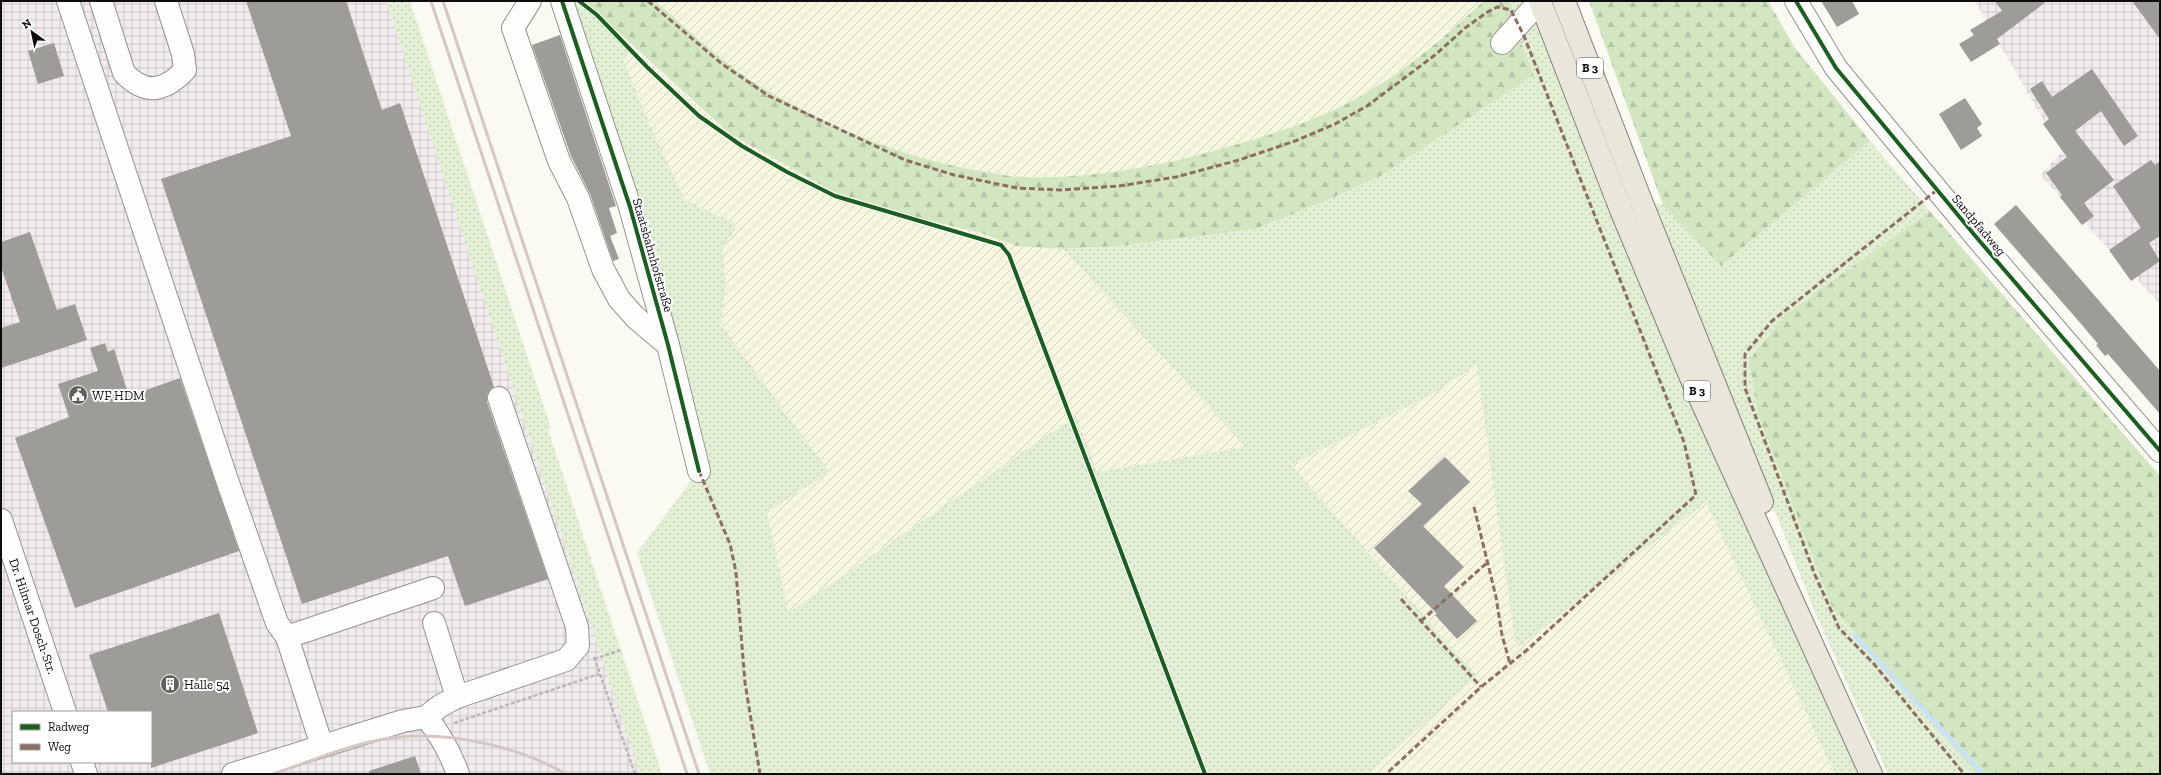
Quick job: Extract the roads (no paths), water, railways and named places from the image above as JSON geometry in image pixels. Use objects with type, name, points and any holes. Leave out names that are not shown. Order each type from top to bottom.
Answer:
[{"type":"main road","name":"B 3","points":[[1540,1],[1621,210],[1695,387],[1871,774]]},
{"type":"main road","name":"B 3","points":[[1564,1],[1724,410],[1876,774]]},
{"type":"street","points":[[68,1],[231,492],[277,623],[287,637],[322,746]]},
{"type":"street","points":[[100,1],[124,73],[132,82],[143,87],[154,89],[165,87],[185,70],[183,54],[166,1]]},
{"type":"street","points":[[530,1],[513,28],[559,161],[578,198],[603,269],[619,299],[636,318],[668,344]]},
{"type":"street","name":"Staatsbahnhofstraße","points":[[562,1],[630,207],[668,344],[699,472]]},
{"type":"street","points":[[1502,43],[1540,1]]},
{"type":"street","name":"Sandpfadweg","points":[[1796,1],[1836,68],[1982,244],[2160,451]]},
{"type":"street","points":[[432,723],[440,706],[457,697],[566,660],[578,646],[577,627],[499,398]]},
{"type":"street","name":"Dr. Hilmar Dosch-Str.","points":[[1,520],[65,711]]},
{"type":"street","points":[[287,637],[433,588]]},
{"type":"street","points":[[434,623],[457,697]]},
{"type":"street","points":[[233,774],[403,721],[432,723]]},
{"type":"street","points":[[432,723],[450,751],[458,774]]},
{"type":"street","points":[[82,763],[86,774]]},
{"type":"waterway","points":[[1855,636],[1983,774]]},
{"type":"railway","points":[[431,1],[687,774]]},
{"type":"railway","points":[[443,1],[699,774]]},
{"type":"railway","points":[[273,774],[353,746],[389,738],[415,736],[468,740],[494,746],[520,753],[566,774]]},
{"type":"place","name":"WF HDM","points":[[78,395]]},
{"type":"place","name":"Halle 54","points":[[170,684]]}]
